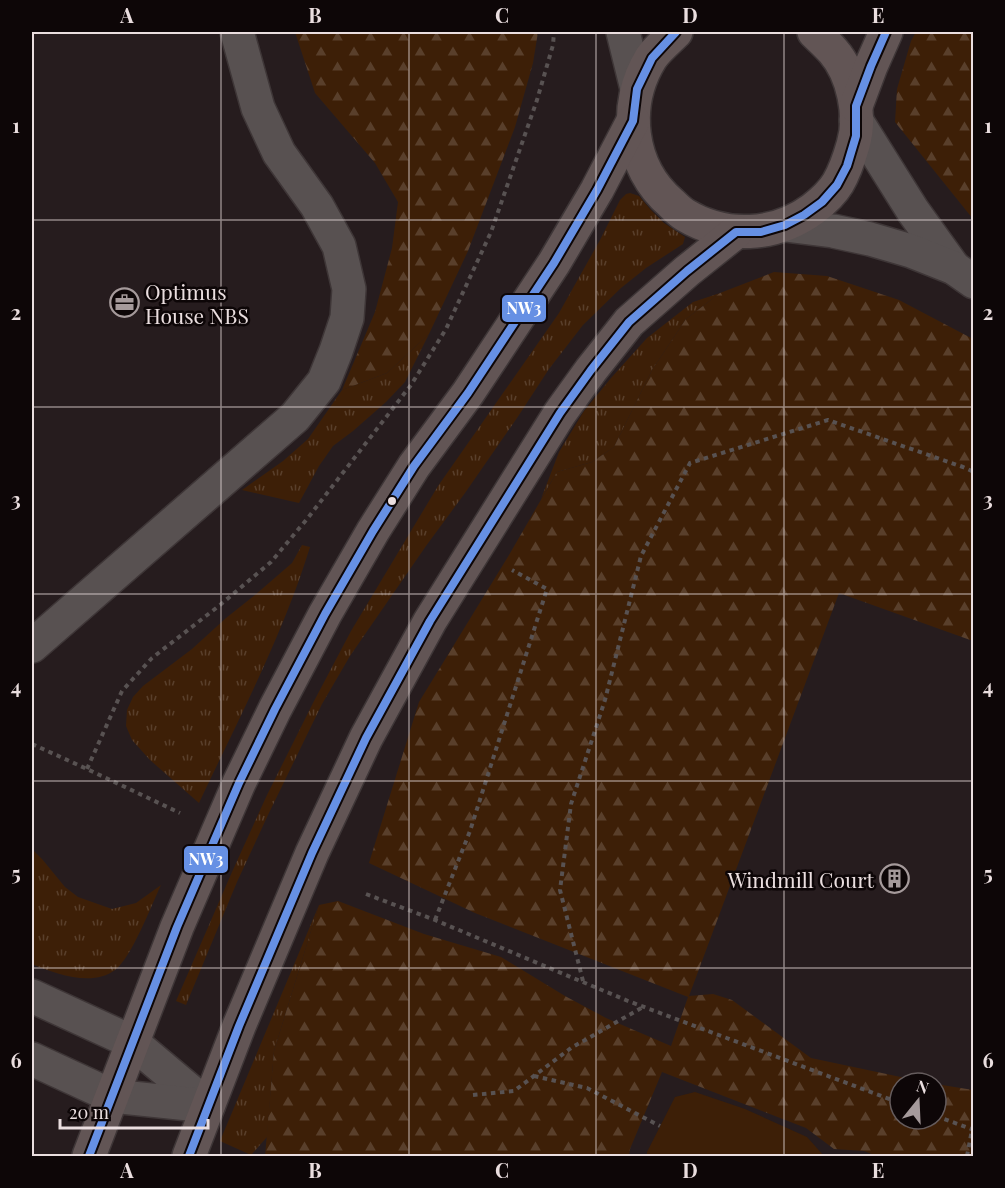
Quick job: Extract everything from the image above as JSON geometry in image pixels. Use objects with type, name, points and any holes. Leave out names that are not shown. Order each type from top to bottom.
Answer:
[{"type":"main road","points":[[89,1156],[177,927],[239,783],[275,709],[325,614],[373,531],[414,466],[468,393],[554,263],[597,190],[635,105],[652,57],[676,32]]},
{"type":"main road","points":[[635,105],[636,148],[646,174],[663,196],[684,214],[709,226],[736,232],[761,231],[785,225],[822,202],[837,185],[848,166],[856,136],[856,113],[849,78],[834,52],[814,32]]},
{"type":"main road","points":[[856,113],[871,66],[886,32]]},
{"type":"main road","points":[[189,1156],[239,1026],[308,863],[366,738],[430,621],[560,413],[591,370],[629,322],[663,291],[736,232]]},
{"type":"street","points":[[32,646],[296,417],[324,381],[336,351],[347,318],[349,288],[339,246],[317,206],[279,153],[258,108],[237,32]]},
{"type":"street","points":[[623,32],[635,105]]},
{"type":"street","points":[[856,113],[907,202],[964,275]]},
{"type":"street","points":[[785,225],[833,231],[870,239],[911,252],[964,275]]},
{"type":"street","points":[[32,996],[132,1042],[208,1106]]},
{"type":"street","points":[[32,1059],[112,1096],[208,1106]]},
{"type":"path","points":[[583,981],[560,890],[571,804],[605,700],[641,556],[690,463],[828,420],[974,472]]},
{"type":"path","points":[[435,920],[470,831],[547,589],[476,548]]},
{"type":"path","points":[[32,744],[183,815]]},
{"type":"path","points":[[366,894],[644,1006],[888,1098]]},
{"type":"path","points":[[472,1095],[514,1090],[571,1048],[644,1006]]},
{"type":"path","points":[[533,1076],[587,1088],[660,1126]]},
{"type":"path","points":[[948,1121],[973,1130],[968,1156]]},
{"type":"green space","points":[[295,32],[538,32],[533,63],[515,127],[468,251],[429,334],[387,373],[342,390],[375,312],[392,248],[398,202],[375,163],[315,93]]},
{"type":"green space","points":[[916,32],[973,32],[973,219],[895,122],[897,89],[911,41]]},
{"type":"green space","points":[[630,193],[639,196],[664,223],[685,237],[683,244],[646,268],[621,288],[583,325],[549,369],[350,656],[322,704],[268,815],[237,882],[186,1005],[176,1001],[267,795],[351,631],[438,486],[559,313],[620,200]]},
{"type":"green space","points":[[774,272],[827,276],[899,300],[973,339],[973,641],[839,593],[689,996],[713,994],[732,1000],[811,1058],[888,1074],[888,1131],[948,1131],[948,1086],[973,1090],[973,1156],[877,1156],[864,1151],[834,1149],[806,1128],[662,1072],[629,1156],[265,1156],[274,1051],[319,905],[338,901],[424,934],[501,957],[606,1018],[671,1046],[688,997],[475,913],[369,863],[419,702],[557,472],[592,462],[614,447],[652,370],[686,319],[720,293]]},
{"type":"green space","points":[[720,293],[686,319],[652,370],[614,447],[592,462],[557,472],[541,499],[559,452],[584,411],[611,378],[647,338],[693,302]]},
{"type":"green space","points":[[429,334],[405,382],[386,402],[333,446],[299,503],[242,490],[283,461],[308,439],[342,390],[387,373]]},
{"type":"green space","points":[[302,545],[310,547],[287,612],[199,803],[150,760],[132,740],[126,726],[127,710],[133,697],[143,686],[192,649],[292,563]]},
{"type":"green space","points":[[32,849],[65,887],[78,897],[112,909],[136,903],[161,885],[134,943],[115,970],[96,978],[85,978],[63,975],[32,964]]},
{"type":"green space","points":[[319,905],[274,1051],[267,1137],[251,1155],[220,1141]]},
{"type":"green space","points":[[695,1092],[745,1109],[807,1137],[824,1156],[647,1156],[675,1097]]},
{"type":"transit line","name":"NW3","points":[[89,1156],[177,927],[239,783],[275,709],[325,614],[373,531],[414,466],[468,393],[554,263],[597,190],[633,121],[637,89],[652,58],[676,32]]},
{"type":"transit line","name":"NW3","points":[[189,1156],[239,1026],[312,853],[366,738],[430,621],[560,413],[629,322],[736,232],[761,232],[785,225],[822,202],[837,185],[847,166],[856,136],[856,106],[886,32]]},
{"type":"place","name":"Optimus House NBS","points":[[124,303]]},
{"type":"place","name":"Windmill Court","points":[[895,879]]}]
